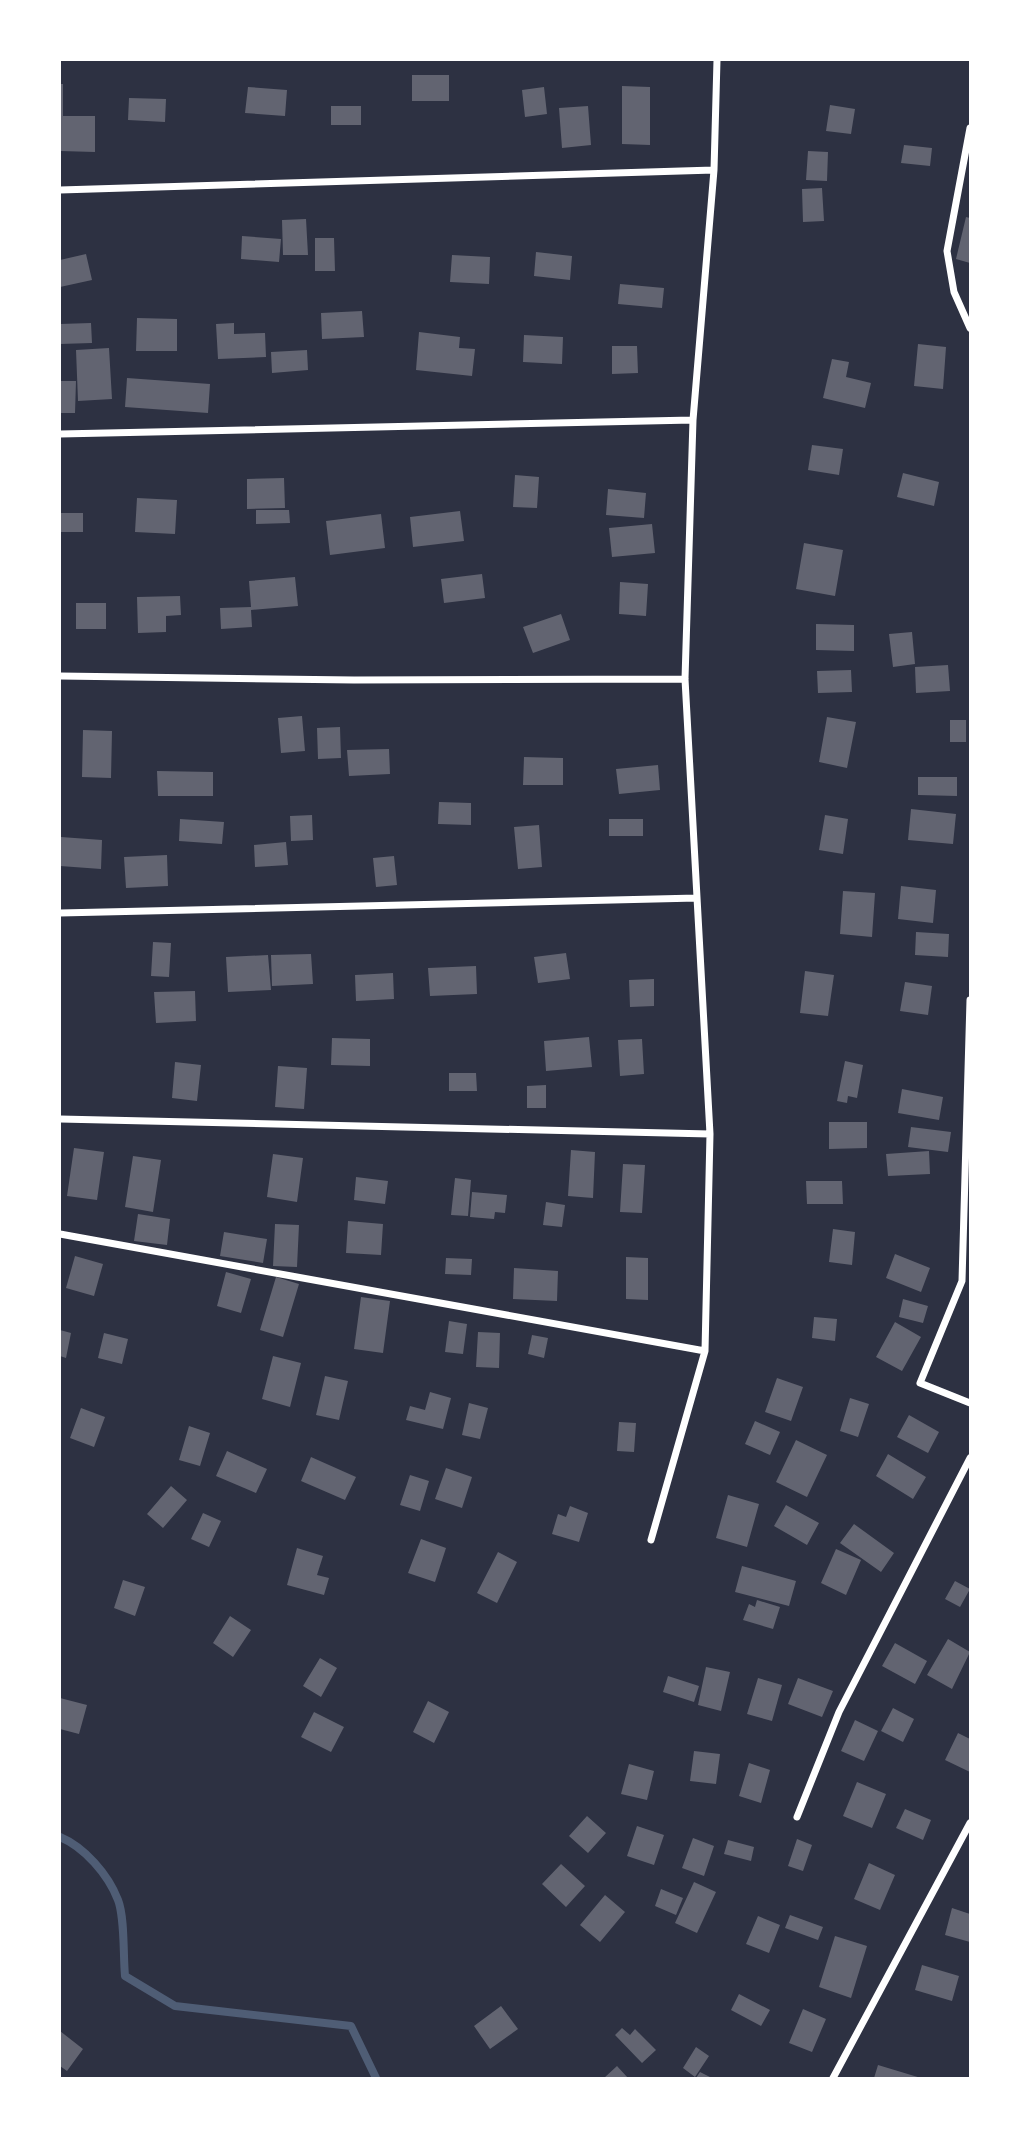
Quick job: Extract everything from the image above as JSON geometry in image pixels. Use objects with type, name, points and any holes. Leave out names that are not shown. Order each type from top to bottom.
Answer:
[{"type":"street","points":[[651,1540],[705,1351],[710,1134],[685,679],[693,420],[714,170],[717,60]]},
{"type":"street","points":[[971,128],[947,251],[954,292],[971,328]]},
{"type":"street","points":[[60,190],[714,170]]},
{"type":"street","points":[[60,434],[693,420]]},
{"type":"street","points":[[60,676],[354,680],[685,679]]},
{"type":"street","points":[[60,913],[696,898]]},
{"type":"street","points":[[971,1000],[962,1281],[920,1383],[971,1403]]},
{"type":"street","points":[[60,1119],[710,1134]]},
{"type":"street","points":[[60,1234],[705,1351]]},
{"type":"street","points":[[797,1817],[839,1712],[971,1458]]},
{"type":"street","points":[[834,2078],[971,1823]]},
{"type":"building","points":[[412,75],[449,75],[449,101],[412,101]]},
{"type":"building","points":[[60,84],[63,84],[63,116],[95,116],[95,152],[60,151]]},
{"type":"building","points":[[622,86],[650,87],[650,145],[622,144]]},
{"type":"building","points":[[248,87],[287,90],[285,116],[245,113]]},
{"type":"building","points":[[544,87],[547,114],[525,117],[522,90]]},
{"type":"building","points":[[129,98],[166,99],[165,122],[128,120]]},
{"type":"building","points":[[830,105],[855,109],[851,134],[826,131]]},
{"type":"building","points":[[331,106],[361,106],[361,125],[331,125]]},
{"type":"building","points":[[588,106],[591,145],[562,148],[559,108]]},
{"type":"building","points":[[904,145],[932,148],[930,166],[901,163]]},
{"type":"building","points":[[808,151],[828,152],[827,181],[806,180]]},
{"type":"building","points":[[822,188],[824,221],[803,222],[802,189]]},
{"type":"building","points":[[966,217],[970,218],[970,263],[956,259]]},
{"type":"building","points":[[306,219],[308,255],[283,255],[282,220]]},
{"type":"building","points":[[242,236],[281,239],[279,262],[241,259]]},
{"type":"building","points":[[315,238],[334,238],[335,271],[315,271]]},
{"type":"building","points":[[536,252],[572,256],[570,280],[534,276]]},
{"type":"building","points":[[86,254],[92,280],[60,287],[60,260]]},
{"type":"building","points":[[452,255],[490,257],[489,284],[450,282]]},
{"type":"building","points":[[620,284],[664,288],[662,308],[618,304]]},
{"type":"building","points":[[362,311],[364,337],[322,339],[321,313]]},
{"type":"building","points":[[137,318],[177,319],[177,351],[136,351]]},
{"type":"building","points":[[91,323],[92,343],[60,344],[60,324]]},
{"type":"building","points":[[234,323],[234,334],[265,333],[266,357],[218,359],[216,324]]},
{"type":"building","points":[[419,332],[460,337],[459,348],[475,349],[472,376],[416,370]]},
{"type":"building","points":[[524,335],[563,337],[562,364],[523,362]]},
{"type":"building","points":[[918,344],[946,347],[943,389],[914,386]]},
{"type":"building","points":[[612,346],[637,346],[638,373],[612,374]]},
{"type":"building","points":[[109,348],[112,399],[78,401],[76,350]]},
{"type":"building","points":[[307,350],[308,370],[272,373],[271,352]]},
{"type":"building","points":[[832,359],[849,362],[846,377],[871,383],[865,408],[823,398]]},
{"type":"building","points":[[127,378],[210,384],[208,413],[125,407]]},
{"type":"building","points":[[60,381],[76,381],[75,413],[60,413]]},
{"type":"building","points":[[812,445],[843,449],[839,475],[808,470]]},
{"type":"building","points":[[903,473],[939,482],[934,506],[897,497]]},
{"type":"building","points":[[515,475],[539,477],[537,508],[513,507]]},
{"type":"building","points":[[284,478],[285,508],[247,509],[247,479]]},
{"type":"building","points":[[608,489],[646,493],[644,518],[606,515]]},
{"type":"building","points":[[137,498],[177,500],[175,534],[135,532]]},
{"type":"building","points":[[256,510],[289,510],[290,523],[256,524]]},
{"type":"building","points":[[460,511],[464,541],[413,547],[410,517]]},
{"type":"building","points":[[60,513],[83,513],[83,532],[60,532]]},
{"type":"building","points":[[381,514],[385,548],[330,555],[326,521]]},
{"type":"building","points":[[652,524],[655,553],[612,557],[609,528]]},
{"type":"building","points":[[804,543],[843,550],[835,596],[796,589]]},
{"type":"building","points":[[482,574],[485,598],[444,603],[441,579]]},
{"type":"building","points":[[295,577],[298,606],[251,610],[252,627],[221,629],[220,608],[251,607],[249,581]]},
{"type":"building","points":[[620,582],[648,584],[646,616],[619,614]]},
{"type":"building","points":[[180,596],[181,615],[166,616],[166,632],[138,633],[137,597]]},
{"type":"building","points":[[76,603],[106,603],[106,629],[76,629]]},
{"type":"building","points":[[561,614],[570,640],[533,653],[523,627]]},
{"type":"building","points":[[816,624],[854,625],[854,651],[816,650]]},
{"type":"building","points":[[912,632],[915,664],[893,667],[889,634]]},
{"type":"building","points":[[948,665],[950,691],[916,693],[915,667]]},
{"type":"building","points":[[851,670],[852,692],[818,693],[817,671]]},
{"type":"building","points":[[302,716],[305,751],[281,753],[278,718]]},
{"type":"building","points":[[827,717],[856,722],[847,768],[819,762]]},
{"type":"building","points":[[950,720],[966,720],[966,742],[950,742]]},
{"type":"building","points":[[340,727],[341,758],[318,759],[317,728]]},
{"type":"building","points":[[83,730],[112,731],[111,778],[82,777]]},
{"type":"building","points":[[389,749],[390,774],[349,776],[347,750]]},
{"type":"building","points":[[524,757],[563,758],[563,785],[523,785]]},
{"type":"building","points":[[658,765],[660,790],[619,794],[616,769]]},
{"type":"building","points":[[157,771],[213,772],[213,796],[158,796]]},
{"type":"building","points":[[918,777],[957,777],[957,796],[918,795]]},
{"type":"building","points":[[439,802],[471,803],[471,825],[438,824]]},
{"type":"building","points":[[911,809],[956,814],[953,844],[908,840]]},
{"type":"building","points":[[312,815],[313,840],[291,841],[290,816]]},
{"type":"building","points":[[825,815],[848,819],[843,854],[819,850]]},
{"type":"building","points":[[180,819],[224,822],[222,844],[179,841]]},
{"type":"building","points":[[609,819],[643,819],[643,836],[609,836]]},
{"type":"building","points":[[539,825],[542,867],[518,869],[514,827]]},
{"type":"building","points":[[61,837],[102,840],[101,869],[60,866]]},
{"type":"building","points":[[286,842],[288,865],[255,867],[254,845]]},
{"type":"building","points":[[167,855],[168,886],[126,888],[124,857]]},
{"type":"building","points":[[394,856],[397,885],[376,887],[373,858]]},
{"type":"building","points":[[901,886],[936,890],[933,923],[898,919]]},
{"type":"building","points":[[843,891],[875,893],[872,937],[840,934]]},
{"type":"building","points":[[916,932],[949,934],[948,957],[915,955]]},
{"type":"building","points":[[153,942],[171,943],[169,977],[151,976]]},
{"type":"building","points":[[566,953],[570,979],[538,983],[534,957]]},
{"type":"building","points":[[311,954],[313,984],[272,986],[271,955]]},
{"type":"building","points":[[268,955],[271,990],[228,992],[226,957]]},
{"type":"building","points":[[476,966],[477,994],[430,996],[428,968]]},
{"type":"building","points":[[805,971],[834,975],[828,1016],[800,1013]]},
{"type":"building","points":[[393,973],[394,999],[356,1001],[355,975]]},
{"type":"building","points":[[654,979],[654,1006],[630,1007],[629,980]]},
{"type":"building","points":[[905,982],[932,986],[928,1015],[900,1011]]},
{"type":"building","points":[[195,991],[196,1021],[156,1023],[154,992]]},
{"type":"building","points":[[589,1037],[592,1067],[546,1071],[544,1041]]},
{"type":"building","points":[[332,1038],[370,1039],[370,1066],[331,1065]]},
{"type":"building","points":[[642,1039],[644,1074],[620,1076],[618,1040]]},
{"type":"building","points":[[845,1061],[863,1065],[857,1098],[848,1096],[847,1103],[837,1101]]},
{"type":"building","points":[[175,1062],[201,1065],[197,1101],[172,1098]]},
{"type":"building","points":[[278,1066],[307,1068],[304,1109],[275,1107]]},
{"type":"building","points":[[449,1073],[476,1073],[477,1091],[449,1091]]},
{"type":"building","points":[[546,1085],[546,1108],[527,1108],[527,1086]]},
{"type":"building","points":[[902,1089],[943,1097],[939,1120],[898,1113]]},
{"type":"building","points":[[829,1122],[867,1122],[867,1148],[829,1149]]},
{"type":"building","points":[[911,1127],[951,1132],[948,1152],[908,1147]]},
{"type":"building","points":[[74,1148],[104,1152],[97,1200],[67,1196]]},
{"type":"building","points":[[571,1150],[595,1152],[593,1198],[568,1196]]},
{"type":"building","points":[[929,1151],[930,1174],[888,1176],[886,1154]]},
{"type":"building","points":[[273,1154],[303,1158],[297,1202],[267,1197]]},
{"type":"building","points":[[133,1156],[161,1160],[153,1212],[125,1207]]},
{"type":"building","points":[[623,1164],[645,1165],[642,1213],[620,1212]]},
{"type":"building","points":[[356,1177],[388,1181],[385,1204],[354,1200]]},
{"type":"building","points":[[455,1178],[471,1180],[468,1216],[451,1215]]},
{"type":"building","points":[[806,1181],[842,1181],[843,1204],[807,1204]]},
{"type":"building","points":[[472,1192],[507,1195],[505,1213],[495,1212],[494,1219],[470,1217]]},
{"type":"building","points":[[546,1202],[565,1205],[562,1227],[543,1225]]},
{"type":"building","points":[[138,1214],[170,1219],[167,1245],[134,1241]]},
{"type":"building","points":[[348,1221],[383,1224],[381,1255],[346,1253]]},
{"type":"building","points":[[275,1224],[299,1225],[297,1267],[273,1266]]},
{"type":"building","points":[[833,1229],[855,1232],[852,1265],[829,1262]]},
{"type":"building","points":[[224,1232],[267,1239],[263,1263],[220,1256]]},
{"type":"building","points":[[895,1254],[930,1268],[921,1292],[886,1278]]},
{"type":"building","points":[[75,1256],[103,1264],[94,1296],[66,1288]]},
{"type":"building","points":[[626,1257],[648,1258],[648,1300],[626,1299]]},
{"type":"building","points":[[446,1258],[472,1259],[471,1275],[445,1274]]},
{"type":"building","points":[[514,1268],[558,1271],[557,1301],[513,1299]]},
{"type":"building","points":[[226,1272],[251,1279],[241,1313],[217,1306]]},
{"type":"building","points":[[276,1277],[299,1284],[283,1337],[260,1330]]},
{"type":"building","points":[[361,1297],[390,1301],[383,1353],[354,1349]]},
{"type":"building","points":[[903,1299],[928,1306],[923,1323],[899,1317]]},
{"type":"building","points":[[814,1317],[837,1319],[835,1341],[812,1338]]},
{"type":"building","points":[[449,1321],[467,1324],[463,1354],[445,1352]]},
{"type":"building","points":[[895,1322],[921,1337],[902,1371],[876,1357]]},
{"type":"building","points":[[60,1330],[71,1333],[66,1358],[60,1356]]},
{"type":"building","points":[[478,1332],[500,1333],[499,1368],[476,1367]]},
{"type":"building","points":[[104,1333],[128,1339],[122,1364],[98,1358]]},
{"type":"building","points":[[532,1335],[548,1338],[544,1358],[528,1354]]},
{"type":"building","points":[[273,1356],[301,1363],[290,1407],[262,1399]]},
{"type":"building","points":[[325,1376],[348,1381],[339,1420],[316,1415]]},
{"type":"building","points":[[777,1378],[803,1387],[791,1421],[765,1412]]},
{"type":"building","points":[[430,1392],[451,1398],[443,1429],[406,1420],[410,1406],[425,1410]]},
{"type":"building","points":[[850,1398],[869,1404],[858,1437],[840,1431]]},
{"type":"building","points":[[469,1403],[488,1408],[480,1439],[462,1435]]},
{"type":"building","points":[[81,1408],[105,1417],[94,1447],[70,1438]]},
{"type":"building","points":[[909,1415],[939,1432],[928,1453],[897,1437]]},
{"type":"building","points":[[755,1421],[780,1432],[770,1455],[745,1444]]},
{"type":"building","points":[[619,1422],[636,1423],[634,1452],[617,1451]]},
{"type":"building","points":[[189,1426],[210,1433],[200,1466],[179,1460]]},
{"type":"building","points":[[796,1440],[827,1455],[807,1497],[776,1482]]},
{"type":"building","points":[[227,1451],[267,1469],[256,1493],[216,1476]]},
{"type":"building","points":[[888,1454],[926,1477],[913,1499],[876,1476]]},
{"type":"building","points":[[311,1457],[356,1477],[345,1500],[301,1481]]},
{"type":"building","points":[[446,1468],[472,1477],[462,1508],[435,1499]]},
{"type":"building","points":[[410,1475],[429,1481],[420,1511],[400,1505]]},
{"type":"building","points":[[171,1486],[187,1500],[163,1528],[147,1514]]},
{"type":"building","points":[[728,1495],[759,1504],[747,1547],[716,1538]]},
{"type":"building","points":[[786,1505],[819,1523],[807,1545],[774,1526]]},
{"type":"building","points":[[570,1506],[588,1513],[579,1542],[552,1534],[558,1514],[566,1517]]},
{"type":"building","points":[[203,1513],[221,1521],[209,1547],[191,1539]]},
{"type":"building","points":[[854,1524],[894,1553],[881,1572],[840,1543]]},
{"type":"building","points":[[421,1539],[446,1548],[435,1582],[408,1573]]},
{"type":"building","points":[[297,1548],[323,1556],[317,1575],[329,1578],[324,1595],[287,1585]]},
{"type":"building","points":[[836,1549],[861,1560],[846,1595],[821,1583]]},
{"type":"building","points":[[498,1552],[517,1562],[497,1603],[477,1593]]},
{"type":"building","points":[[742,1566],[796,1581],[789,1606],[735,1592]]},
{"type":"building","points":[[123,1580],[145,1587],[135,1616],[114,1608]]},
{"type":"building","points":[[955,1581],[970,1589],[960,1607],[945,1599]]},
{"type":"building","points":[[757,1600],[780,1607],[773,1629],[743,1620],[749,1604],[755,1607]]},
{"type":"building","points":[[230,1616],[251,1630],[233,1657],[213,1643]]},
{"type":"building","points":[[948,1639],[970,1652],[952,1689],[927,1675]]},
{"type":"building","points":[[895,1643],[927,1661],[915,1684],[882,1666]]},
{"type":"building","points":[[320,1658],[337,1668],[321,1697],[303,1686]]},
{"type":"building","points":[[706,1667],[730,1672],[721,1711],[698,1705]]},
{"type":"building","points":[[668,1676],[699,1686],[694,1702],[663,1692]]},
{"type":"building","points":[[758,1678],[782,1685],[772,1721],[747,1714]]},
{"type":"building","points":[[798,1678],[833,1691],[822,1717],[788,1704]]},
{"type":"building","points":[[60,1698],[87,1705],[79,1734],[60,1729]]},
{"type":"building","points":[[428,1701],[449,1712],[434,1743],[413,1732]]},
{"type":"building","points":[[893,1708],[914,1719],[903,1742],[881,1731]]},
{"type":"building","points":[[314,1712],[344,1727],[331,1752],[301,1737]]},
{"type":"building","points":[[855,1720],[878,1731],[864,1761],[841,1751]]},
{"type":"building","points":[[958,1733],[970,1739],[970,1772],[945,1760]]},
{"type":"building","points":[[694,1751],[720,1754],[716,1784],[690,1781]]},
{"type":"building","points":[[749,1763],[770,1770],[761,1803],[739,1796]]},
{"type":"building","points":[[629,1764],[654,1771],[647,1800],[621,1794]]},
{"type":"building","points":[[857,1782],[886,1794],[872,1828],[843,1816]]},
{"type":"building","points":[[905,1809],[931,1820],[923,1840],[896,1828]]},
{"type":"building","points":[[587,1816],[606,1833],[588,1853],[569,1836]]},
{"type":"building","points":[[637,1826],[664,1835],[654,1865],[627,1856]]},
{"type":"building","points":[[693,1838],[714,1846],[704,1876],[682,1868]]},
{"type":"building","points":[[797,1839],[812,1845],[803,1871],[788,1866]]},
{"type":"building","points":[[728,1840],[754,1847],[751,1861],[724,1854]]},
{"type":"building","points":[[869,1863],[895,1875],[880,1910],[854,1899]]},
{"type":"building","points":[[561,1864],[585,1886],[566,1907],[542,1884]]},
{"type":"building","points":[[694,1882],[716,1892],[697,1933],[675,1923]]},
{"type":"building","points":[[661,1889],[683,1898],[676,1915],[655,1906]]},
{"type":"building","points":[[605,1895],[625,1912],[600,1942],[580,1925]]},
{"type":"building","points":[[952,1908],[970,1914],[970,1942],[945,1935]]},
{"type":"building","points":[[790,1915],[823,1927],[818,1940],[785,1928]]},
{"type":"building","points":[[758,1916],[780,1925],[769,1953],[746,1944]]},
{"type":"building","points":[[835,1936],[867,1946],[851,1998],[819,1987]]},
{"type":"building","points":[[922,1965],[959,1976],[952,2001],[915,1990]]},
{"type":"building","points":[[739,1994],[770,2010],[761,2026],[731,2010]]},
{"type":"building","points":[[501,2006],[518,2029],[490,2049],[474,2026]]},
{"type":"building","points":[[803,2009],[826,2019],[812,2052],[789,2043]]},
{"type":"building","points":[[622,2028],[630,2035],[635,2029],[656,2050],[642,2063],[615,2035]]},
{"type":"building","points":[[60,2031],[83,2049],[67,2071],[60,2066]]},
{"type":"building","points":[[696,2047],[709,2056],[695,2077],[683,2068]]},
{"type":"building","points":[[878,2065],[921,2078],[874,2078]]},
{"type":"building","points":[[617,2066],[628,2078],[604,2078]]},
{"type":"building","points":[[700,2072],[712,2078],[696,2078]]},
{"type":"waterway","points":[[60,1837],[86,1854],[102,1871],[114,1890],[122,1917],[125,1976],[175,2006],[351,2026],[376,2078]]}]
